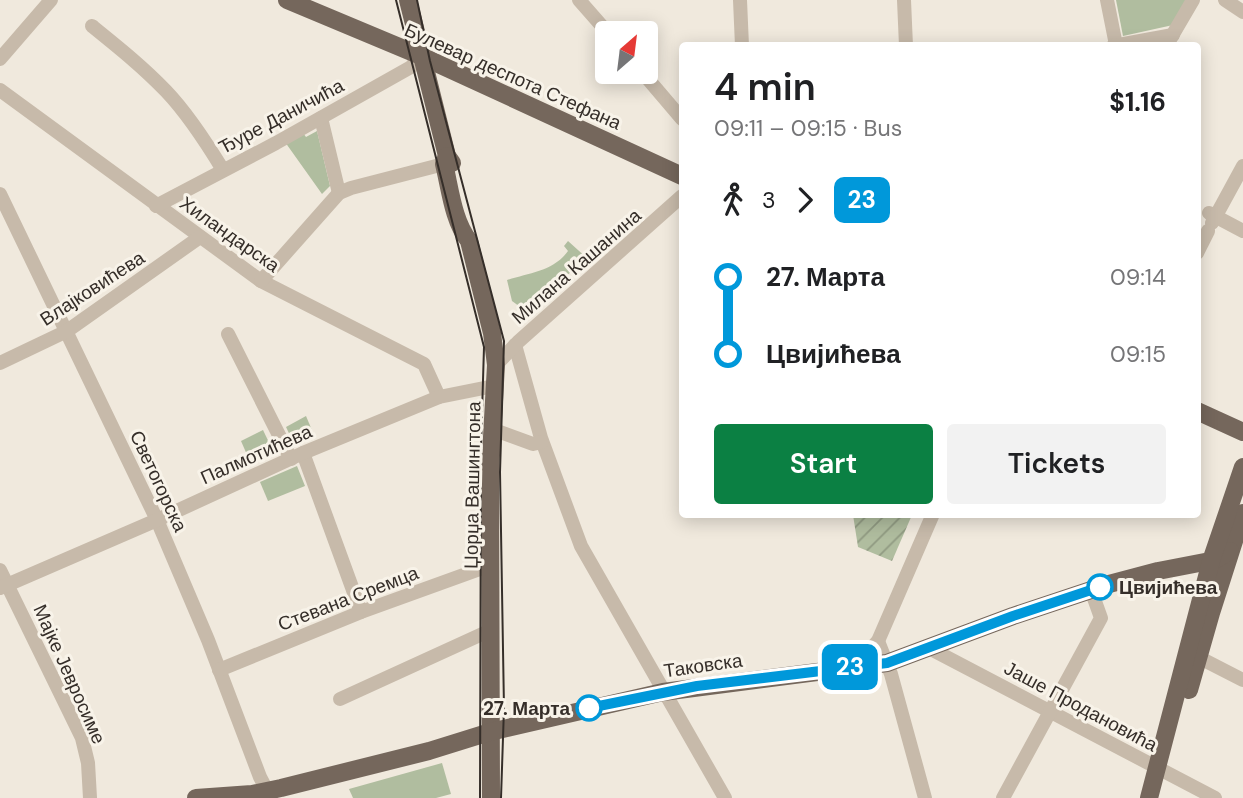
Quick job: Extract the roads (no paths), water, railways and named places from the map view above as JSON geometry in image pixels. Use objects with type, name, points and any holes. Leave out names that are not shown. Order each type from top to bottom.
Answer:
[{"type":"main road","name":"Булевар деспота Стефана","points":[[287,0],[421,56],[679,175]]},
{"type":"main road","name":"Џорџа Вашингтона","points":[[408,0],[458,218],[463,234],[469,241],[492,333],[496,365],[492,429],[491,798]]},
{"type":"main road","points":[[1201,413],[1243,432]]},
{"type":"main road","points":[[1161,798],[1162,770],[1211,561],[1243,467]]},
{"type":"main road","points":[[1149,798],[1162,770],[1220,583],[1237,547],[1243,513]]},
{"type":"main road","name":"Таковска","points":[[196,798],[267,796],[490,732],[663,692],[887,663],[1091,590],[1145,574],[1211,561],[1237,547]]},
{"type":"main road","points":[[1211,561],[1218,568],[1220,583]]},
{"type":"street","points":[[0,59],[51,0]]},
{"type":"street","points":[[579,0],[597,21]]},
{"type":"street","points":[[740,0],[742,42]]},
{"type":"street","points":[[904,0],[906,42]]},
{"type":"street","points":[[1107,0],[1114,42]]},
{"type":"street","points":[[1148,42],[1170,40],[1193,0]]},
{"type":"street","points":[[1225,0],[1243,12]]},
{"type":"street","points":[[92,26],[140,65],[167,92],[203,138],[223,170]]},
{"type":"street","name":"Ђуре Даничића","points":[[156,206],[321,118],[411,67],[421,56]]},
{"type":"street","points":[[652,84],[679,115]]},
{"type":"street","name":"Хиландарска","points":[[0,90],[261,281],[424,364],[439,397]]},
{"type":"street","points":[[321,118],[339,193]]},
{"type":"street","points":[[261,281],[339,193],[351,187],[445,160]]},
{"type":"street","points":[[1201,244],[1243,166]]},
{"type":"street","name":"Светогорска","points":[[0,194],[157,520],[267,796]]},
{"type":"street","name":"Милана Кашанина","points":[[496,365],[679,199]]},
{"type":"street","points":[[1211,221],[1243,232]]},
{"type":"street","name":"Влајковићева","points":[[0,363],[67,331],[200,237]]},
{"type":"street","points":[[228,334],[297,456],[361,612]]},
{"type":"street","points":[[515,345],[542,442],[581,546],[725,798]]},
{"type":"street","name":"Палмотићева","points":[[4,586],[297,456],[439,397],[494,386]]},
{"type":"street","points":[[492,429],[533,444],[542,442]]},
{"type":"street","points":[[846,668],[862,659],[878,641],[931,518]]},
{"type":"street","name":"Стевана Сремца","points":[[219,670],[361,612],[491,565]]},
{"type":"street","name":"Мајке Јевросиме","points":[[0,570],[4,586],[82,738],[88,763],[90,798]]},
{"type":"street","points":[[1003,798],[1101,618],[1091,590]]},
{"type":"street","points":[[340,699],[491,630]]},
{"type":"street","points":[[878,641],[887,663],[926,798]]},
{"type":"street","name":"Јаше Продановића","points":[[929,648],[1215,798]]},
{"type":"street","points":[[1198,657],[1243,680]]},
{"type":"tram line","points":[[396,0],[484,347],[481,447],[480,798]]},
{"type":"tram line","points":[[417,0],[430,61],[504,341],[500,472],[504,708],[501,798]]},
{"type":"place","name":"Цвијићева","points":[[1100,587]]},
{"type":"place","name":"27. Марта","points":[[589,708]]}]
